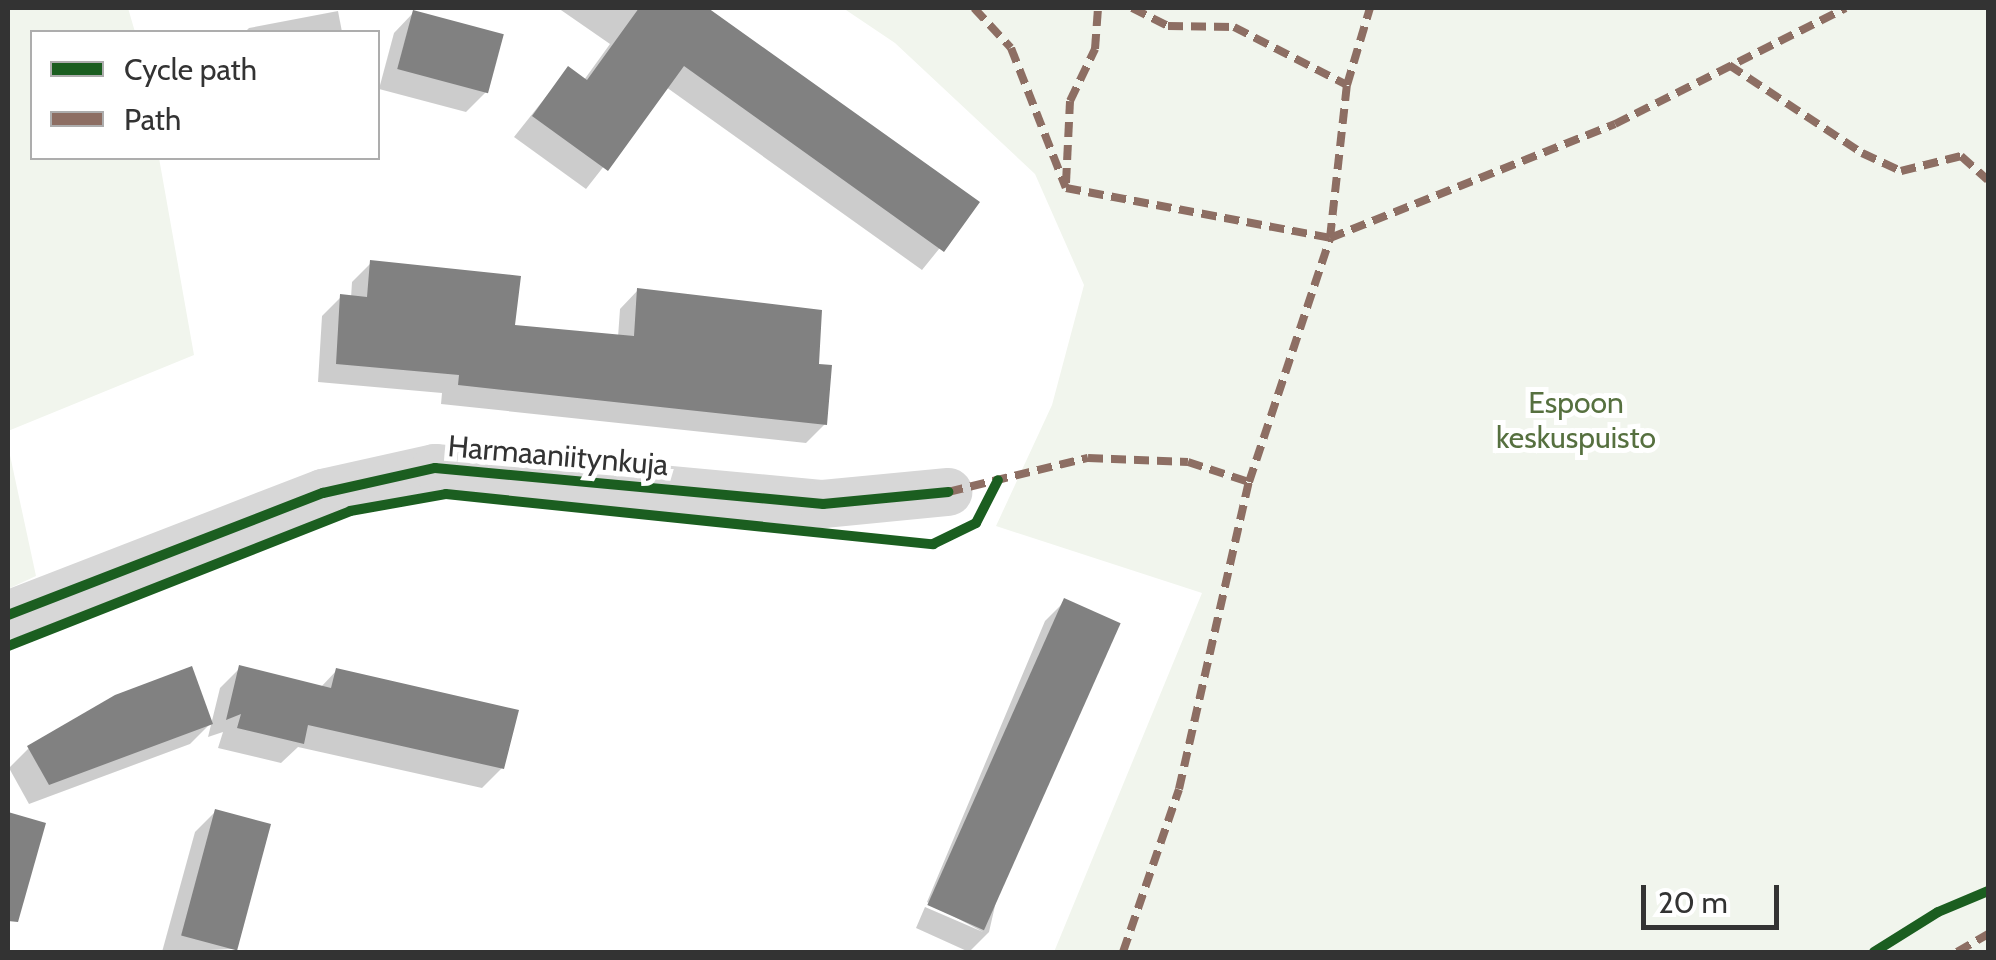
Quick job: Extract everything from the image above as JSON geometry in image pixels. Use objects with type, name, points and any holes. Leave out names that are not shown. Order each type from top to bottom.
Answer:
[{"type":"street","name":"Harmaaniitynkuja","points":[[8,615],[323,493],[435,468],[806,503],[948,492]]},
{"type":"green space","points":[[8,8],[128,8],[134,30],[30,30],[30,160],[159,160],[194,355],[8,431]]},
{"type":"green space","name":"Espoon keskuspuisto","points":[[843,8],[1988,8],[1988,952],[1054,952],[1202,593],[996,526],[1052,405],[1084,285],[1035,174],[895,43]]},
{"type":"green space","points":[[8,446],[36,576],[8,589]]},
{"type":"building","points":[[639,8],[708,8],[980,202],[944,252],[684,66],[608,171],[532,116],[568,66],[587,80]]},
{"type":"building","points":[[413,10],[504,34],[488,93],[397,69]]},
{"type":"building","points":[[370,260],[521,276],[515,325],[634,336],[637,288],[822,310],[819,364],[832,365],[827,425],[458,385],[459,375],[336,364],[340,294],[367,297]]},
{"type":"building","points":[[1064,598],[1121,623],[984,930],[927,905]]},
{"type":"building","points":[[239,665],[331,688],[336,668],[519,710],[504,769],[308,725],[304,744],[237,728],[241,714],[226,720]]},
{"type":"building","points":[[192,666],[213,724],[49,785],[27,746],[115,695]]},
{"type":"building","points":[[215,809],[271,824],[237,951],[181,936]]},
{"type":"building","points":[[8,812],[46,823],[18,922],[8,921]]},
{"type":"marked path","points":[[974,8],[1011,48],[1066,188]]},
{"type":"marked path","points":[[1066,183],[1070,101],[1095,49],[1098,8]]},
{"type":"marked path","points":[[1132,8],[1168,26],[1234,27],[1347,85]]},
{"type":"marked path","points":[[1123,952],[1179,789],[1249,482],[1330,238],[1347,85],[1370,8]]},
{"type":"marked path","points":[[1066,188],[1330,238],[1615,124],[1846,8]]},
{"type":"marked path","points":[[1729,65],[1862,153],[1901,171],[1961,156],[1988,180]]},
{"type":"marked path","points":[[948,492],[1088,458],[1188,462],[1249,482]]},
{"type":"marked path","points":[[1957,952],[1988,934]]},
{"type":"cycle path","points":[[8,615],[323,493],[435,468],[823,504],[948,492]]},
{"type":"cycle path","points":[[8,646],[350,511],[446,494],[933,544],[976,523],[998,480]]},
{"type":"cycle path","points":[[1874,952],[1938,912],[1988,891]]}]
